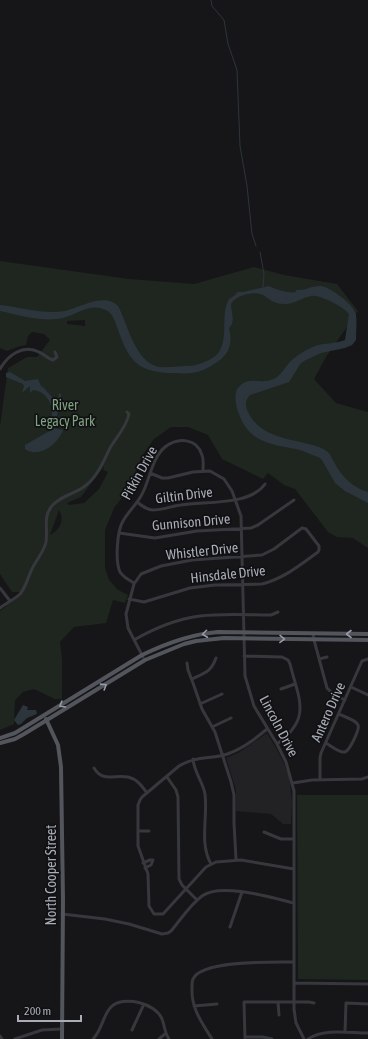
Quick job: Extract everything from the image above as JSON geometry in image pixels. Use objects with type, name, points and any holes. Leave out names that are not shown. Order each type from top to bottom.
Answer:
[{"type":"main road","points":[[0,737],[15,733],[142,656],[170,642],[195,635],[218,632],[368,634]]},
{"type":"main road","points":[[0,743],[15,739],[145,660],[171,648],[196,641],[244,638],[368,640]]},
{"type":"main road","points":[[80,694],[83,698]]},
{"type":"main road","name":"North Cooper Street","points":[[44,715],[58,745],[61,767],[62,1039]]},
{"type":"street","points":[[0,369],[9,356],[20,350],[25,349],[37,351],[53,360],[57,357],[55,352]]},
{"type":"street","points":[[0,608],[19,595],[24,589],[46,542],[46,520],[48,512],[53,505],[62,498],[85,486],[96,475],[110,447],[128,422],[129,414],[127,412]]},
{"type":"street","name":"Pitkin Drive","points":[[134,583],[120,571],[118,558],[119,533],[123,521],[137,502],[157,458],[165,448],[172,443],[183,440],[194,444],[200,450],[203,457],[204,470]]},
{"type":"street","points":[[150,473],[162,478],[168,478],[204,470]]},
{"type":"street","name":"Lincoln Drive","points":[[204,470],[213,472],[229,484],[240,510],[244,585],[245,676],[251,698],[258,715],[277,744],[286,762],[293,783],[294,1016],[304,1039]]},
{"type":"street","name":"Giltin Drive","points":[[137,502],[146,509],[154,510],[179,505],[236,500],[245,498],[257,492],[265,484]]},
{"type":"street","name":"Gunnison Drive","points":[[119,533],[154,538],[197,530],[251,528],[258,525],[294,500]]},
{"type":"street","name":"Whistler Drive","points":[[134,583],[139,576],[146,571],[165,565],[192,560],[258,556],[268,553],[302,528],[306,529],[319,548]]},
{"type":"street","name":"Hinsdale Drive","points":[[130,599],[144,602],[190,588],[262,584],[280,578],[298,567],[318,552],[319,548]]},
{"type":"street","points":[[134,583],[126,614],[126,624],[145,660]]},
{"type":"street","points":[[0,588],[10,601]]},
{"type":"street","points":[[134,640],[151,631],[187,618],[214,615],[271,615],[278,612]]},
{"type":"street","points":[[313,634],[327,688],[333,694],[345,700]]},
{"type":"street","points":[[244,656],[278,656],[285,658],[290,664],[299,701],[300,716],[293,730],[277,744]]},
{"type":"street","points":[[319,659],[327,657]]},
{"type":"street","points":[[192,679],[210,670],[216,658]]},
{"type":"street","name":"Antero Drive","points":[[320,780],[320,758],[362,661],[368,659]]},
{"type":"street","points":[[186,663],[205,717],[212,727],[234,795],[236,859]]},
{"type":"street","points":[[281,689],[295,684]]},
{"type":"street","points":[[351,687],[368,695]]},
{"type":"street","points":[[200,704],[222,694]]},
{"type":"street","points":[[326,743],[340,752],[345,752],[350,749],[358,729],[358,725],[354,721],[339,714]]},
{"type":"street","points":[[212,727],[231,718]]},
{"type":"street","points":[[268,729],[239,749],[222,755],[193,759],[179,766],[140,800],[138,805],[138,846],[148,876],[150,910],[155,915],[163,914],[206,867],[222,860],[236,859],[294,869]]},
{"type":"street","points":[[193,759],[195,769],[205,794],[205,842],[207,855],[211,864]]},
{"type":"street","points":[[94,768],[97,773],[104,777],[128,777],[134,779],[140,783],[147,793]]},
{"type":"street","points":[[167,777],[176,790],[178,797],[180,882],[197,900]]},
{"type":"street","points":[[293,783],[320,780],[362,779],[368,777]]},
{"type":"street","points":[[138,831],[149,831]]},
{"type":"street","points":[[264,832],[281,839],[294,839]]},
{"type":"street","points":[[143,862],[152,860],[151,865],[146,868]]},
{"type":"street","points":[[62,914],[98,918],[129,924],[162,934],[171,931],[197,900],[204,895],[213,892],[222,890],[242,892],[294,903]]},
{"type":"street","points":[[230,927],[242,892]]},
{"type":"street","points":[[212,1039],[201,1022],[194,1006],[192,983],[193,979],[199,972],[216,966],[261,962],[294,962]]},
{"type":"street","points":[[294,983],[368,984]]},
{"type":"street","points":[[272,1039],[263,1037],[245,1038],[244,1002],[294,1001],[314,1003]]},
{"type":"street","points":[[109,1002],[112,1006]]},
{"type":"street","points":[[93,1039],[104,1023],[108,1011],[112,1006],[120,1002],[136,1002],[156,1010],[162,1018],[165,1034],[168,1039]]},
{"type":"street","points":[[278,1002],[279,1015]]},
{"type":"street","points":[[345,1032],[346,1003],[368,1004]]},
{"type":"street","points":[[132,1030],[144,1004]]},
{"type":"street","points":[[194,1006],[217,1004]]},
{"type":"street","points":[[16,1039],[42,1030],[62,1029]]},
{"type":"street","points":[[308,1039],[314,1035],[322,1033],[368,1033]]},
{"type":"street","points":[[159,1039],[165,1034]]},
{"type":"shaded area","points":[[269,286],[282,291],[296,292],[296,290],[321,286],[336,293],[355,311],[356,340],[352,345],[345,348],[321,353],[301,363],[289,382],[250,395],[247,399],[246,408],[252,419],[268,432],[317,446],[328,452],[340,472],[348,481],[357,488],[368,492],[368,503],[345,491],[335,483],[320,458],[299,450],[269,443],[248,431],[236,405],[237,389],[245,382],[271,380],[281,374],[293,359],[307,350],[318,345],[345,340],[349,314],[331,302],[315,296],[287,304],[278,303],[258,293],[238,297],[231,304],[233,320],[229,328],[230,346],[224,357],[202,371],[192,373],[159,372],[149,370],[141,366],[129,355],[115,321],[106,310],[97,308],[85,309],[69,316],[57,319],[28,317],[0,311],[0,305],[57,312],[65,311],[92,302],[106,300],[118,306],[138,351],[151,364],[159,367],[190,366],[209,360],[219,352],[224,339],[225,312],[229,299],[238,292]]},
{"type":"shaded area","points":[[10,372],[25,381],[38,379],[41,386],[58,404],[57,405],[60,405],[58,399],[59,393],[61,394],[62,406],[58,406],[57,409],[61,409],[62,411],[58,411],[57,417],[62,417],[61,421],[58,422],[54,428],[63,430],[61,435],[52,445],[42,451],[30,452],[25,449],[25,445],[53,429],[51,425],[51,404],[47,397],[41,392],[33,390],[30,393],[30,386],[22,393],[24,386],[23,384],[6,377],[6,373]]},
{"type":"shaded area","points":[[23,705],[28,707],[27,710],[36,710],[37,714],[27,718],[18,725],[14,720]]},
{"type":"shaded area","points":[[267,733],[284,763],[289,777],[292,801],[291,824],[283,824],[271,814],[236,811],[236,790],[226,758],[238,753]]},
{"type":"green space","name":"River Legacy Park","points":[[0,261],[129,279],[194,284],[254,267],[284,275],[337,284],[358,311],[326,357],[314,379],[336,403],[368,412],[368,548],[353,538],[337,537],[328,532],[295,489],[284,485],[268,473],[263,479],[222,459],[208,435],[188,427],[171,427],[154,439],[142,456],[127,491],[114,508],[105,530],[105,568],[109,580],[118,590],[128,595],[125,603],[113,600],[106,623],[74,627],[60,642],[62,659],[62,699],[55,699],[34,689],[23,692],[15,700],[14,724],[0,730],[0,611],[23,592],[12,592],[0,574],[0,426],[8,368],[27,357],[37,357],[50,340],[44,334],[32,332],[28,336],[26,345],[7,351],[0,348]],"holes":[[[85,320],[85,326],[67,324],[67,321]],[[104,466],[103,470],[108,472],[99,489],[84,503],[69,505],[67,503],[81,497]],[[59,510],[62,517],[59,528],[50,535]]]},
{"type":"green space","points":[[297,795],[368,795],[368,980],[298,979]]},
{"type":"waterway","points":[[211,0],[212,6],[224,20],[228,44],[237,70],[240,146],[247,186],[252,234],[256,246]]},
{"type":"waterway","points":[[260,252],[264,274],[263,287]]}]
